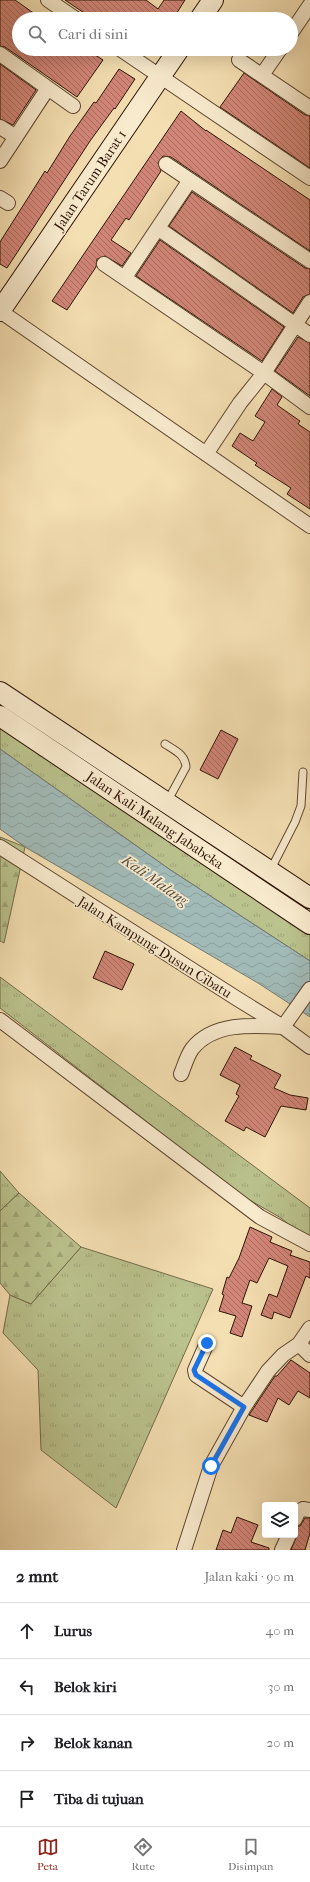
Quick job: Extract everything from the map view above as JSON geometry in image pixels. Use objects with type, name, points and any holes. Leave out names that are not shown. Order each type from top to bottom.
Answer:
[{"type":"main road","points":[[205,12],[213,0]]},
{"type":"main road","name":"Jalan Tarum Barat 1","points":[[0,311],[174,56]]},
{"type":"main road","name":"Jalan Kali Malang Jababeka","points":[[0,692],[310,898]]},
{"type":"main road","name":"Jalan Kali Malang Jababeka","points":[[0,716],[310,924]]},
{"type":"street","points":[[48,0],[66,12]]},
{"type":"street","points":[[298,23],[310,5]]},
{"type":"street","points":[[0,54],[73,106]]},
{"type":"street","points":[[130,56],[310,178]]},
{"type":"street","points":[[262,75],[275,56]]},
{"type":"street","points":[[239,60],[310,108]]},
{"type":"street","points":[[0,161],[48,88]]},
{"type":"street","points":[[0,127],[16,137]]},
{"type":"street","points":[[166,164],[310,261]]},
{"type":"street","points":[[125,277],[159,229],[190,180]]},
{"type":"street","points":[[159,229],[310,335]]},
{"type":"street","points":[[104,264],[264,373],[310,407]]},
{"type":"street","points":[[206,454],[240,403],[264,373],[310,302]]},
{"type":"street","points":[[0,311],[310,526]]},
{"type":"street","name":"Jalan Kampung Dusun Cibatu","points":[[0,847],[216,986],[284,1027],[310,1047]]},
{"type":"street","points":[[181,1074],[191,1049],[204,1037],[238,1026],[250,1024],[284,1027],[310,989]]},
{"type":"street","points":[[0,1020],[260,1217],[310,1244]]},
{"type":"street","points":[[184,1550],[208,1473],[244,1407],[268,1371],[284,1355],[299,1344],[310,1328]]},
{"type":"street","points":[[207,1343],[194,1370],[196,1375],[244,1407]]},
{"type":"street","points":[[299,1344],[310,1355]]},
{"type":"street","points":[[298,1512],[303,1509],[310,1510]]},
{"type":"street","points":[[282,1550],[287,1538]]},
{"type":"lane","points":[[164,744],[179,752],[185,760],[186,767],[167,803]]},
{"type":"lane","points":[[270,871],[295,822],[301,806],[302,772]]},
{"type":"green space","points":[[0,692],[310,899],[310,961],[169,869],[0,749]]},
{"type":"green space","points":[[0,837],[25,847],[4,943],[0,941]]},
{"type":"green space","points":[[0,977],[310,1208],[310,1242],[281,1218],[241,1195],[0,1008]]},
{"type":"green space","points":[[0,1171],[19,1193],[0,1211]]},
{"type":"green space","points":[[19,1193],[81,1247],[31,1304],[10,1295],[0,1283],[0,1211]]},
{"type":"green space","points":[[81,1247],[213,1289],[116,1508],[41,1450],[38,1370],[3,1333],[10,1295],[31,1304]]},
{"type":"water","name":"Kali Malang","points":[[0,749],[169,869],[310,961],[310,1017],[258,983],[25,847],[0,829]]},
{"type":"building","points":[[0,0],[15,0],[32,12],[12,12],[12,52],[5,47],[0,46]]},
{"type":"building","points":[[65,0],[146,0],[158,9],[164,0],[185,0],[177,12],[83,12]]},
{"type":"building","points":[[18,56],[97,56],[103,60],[77,97]]},
{"type":"building","points":[[0,64],[36,90],[13,125],[0,119]]},
{"type":"building","points":[[119,69],[135,79],[115,109],[114,108],[90,141],[7,268],[0,264],[0,242],[45,171],[47,173],[70,136],[94,102],[96,103]]},
{"type":"building","points":[[244,73],[305,115],[310,116],[310,168],[220,107]]},
{"type":"building","points":[[181,111],[206,131],[310,200],[310,251],[171,157],[163,156],[158,163],[161,171],[129,220],[126,218],[111,240],[131,253],[122,266],[105,256],[97,259],[96,267],[67,310],[52,301]]},
{"type":"building","points":[[192,192],[305,268],[310,269],[310,294],[303,297],[293,313],[169,226]]},
{"type":"building","points":[[160,240],[284,327],[262,361],[136,276]]},
{"type":"building","points":[[298,337],[310,343],[310,396],[275,371]]},
{"type":"building","points":[[272,389],[282,397],[277,405],[300,421],[298,424],[310,432],[310,509],[287,494],[291,488],[255,465],[257,463],[232,446],[240,433],[253,441],[265,422],[255,416]]},
{"type":"building","points":[[221,730],[238,739],[218,779],[200,770]]},
{"type":"building","points":[[105,951],[134,964],[122,990],[93,978]]},
{"type":"building","points":[[235,1047],[252,1056],[250,1059],[281,1075],[274,1088],[290,1095],[308,1098],[306,1110],[281,1106],[265,1137],[246,1127],[244,1131],[225,1121],[239,1096],[236,1094],[240,1085],[220,1075]]},
{"type":"building","points":[[250,1227],[272,1237],[270,1242],[292,1251],[290,1255],[310,1262],[310,1278],[306,1276],[290,1318],[274,1312],[272,1319],[261,1315],[269,1294],[277,1297],[288,1266],[269,1258],[257,1283],[250,1280],[242,1303],[252,1306],[242,1337],[230,1333],[236,1316],[219,1311],[224,1295],[222,1294],[227,1277],[229,1278],[239,1258]]},
{"type":"building","points":[[291,1360],[310,1373],[310,1398],[298,1391],[289,1405],[278,1398],[267,1422],[249,1415],[275,1376],[277,1376]]},
{"type":"building","points":[[237,1517],[258,1525],[251,1542],[269,1548],[269,1550],[216,1550],[223,1530],[231,1533]]},
{"type":"building","points":[[305,1518],[310,1518],[310,1533],[305,1550],[291,1550],[296,1538],[298,1538],[298,1526],[300,1526]]},
{"type":"route","points":[[207,1343],[194,1372],[196,1375],[244,1407],[211,1466]]}]
